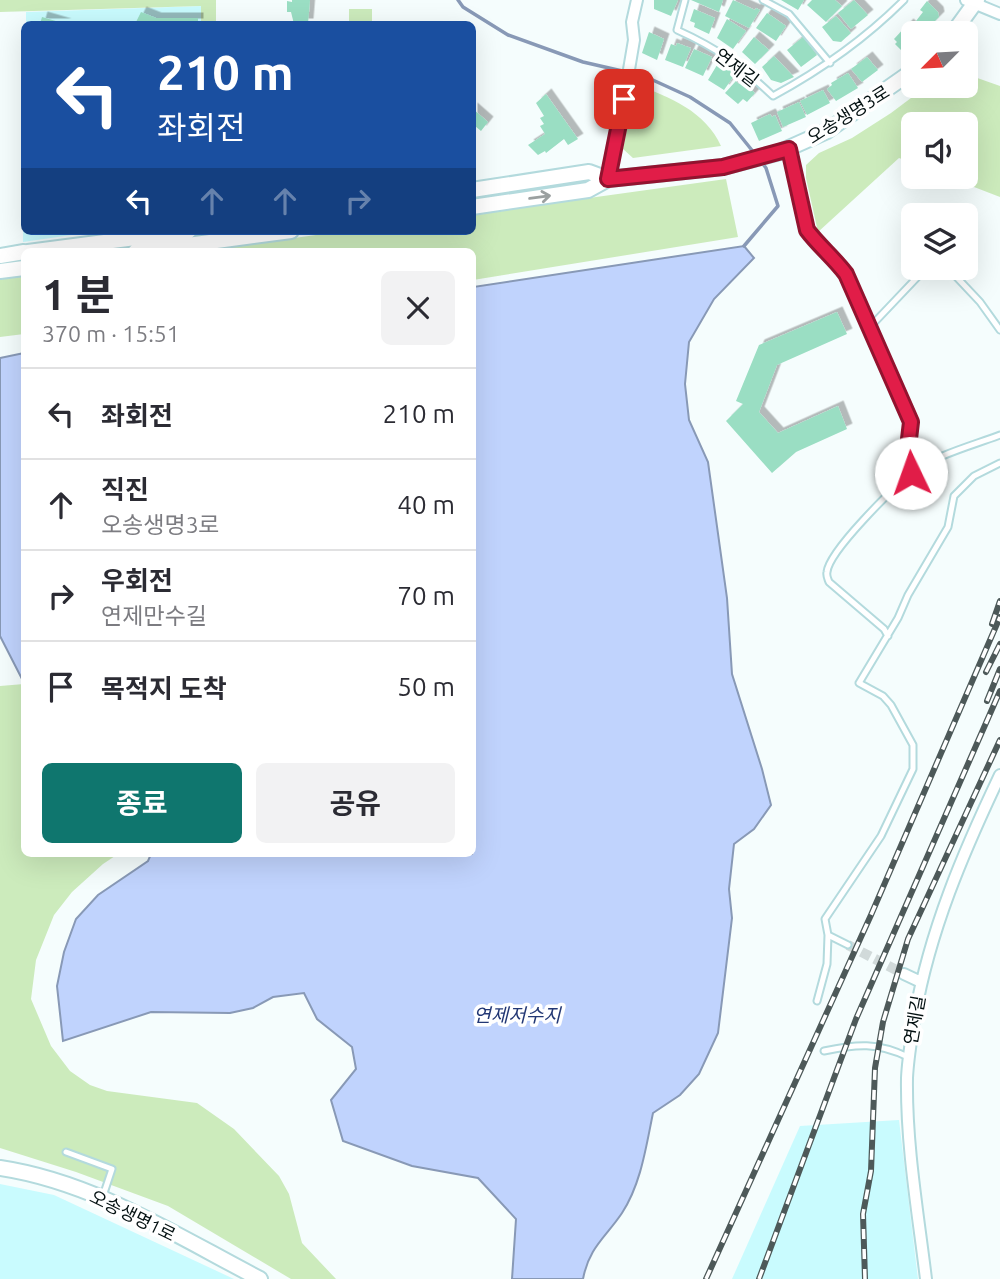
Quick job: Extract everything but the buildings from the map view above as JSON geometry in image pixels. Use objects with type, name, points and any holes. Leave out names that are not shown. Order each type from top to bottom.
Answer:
[{"type":"street","points":[[476,206],[588,190],[608,179],[634,40],[632,22],[637,0]]},
{"type":"street","points":[[960,21],[972,1],[1000,14]]},
{"type":"street","name":"오송생명3로","points":[[608,179],[723,167],[785,150],[846,119],[901,79]]},
{"type":"street","points":[[476,189],[589,172],[608,179]]},
{"type":"street","points":[[57,248],[158,235]]},
{"type":"street","points":[[165,248],[261,235]]},
{"type":"street","points":[[0,256],[21,253]]},
{"type":"street","points":[[0,271],[21,268]]},
{"type":"street","name":"연제길","points":[[926,1279],[909,1128],[908,1057],[921,982],[934,932],[964,852],[1000,775]]},
{"type":"street","points":[[905,974],[921,982]]},
{"type":"street","name":"오송생명1로","points":[[0,1168],[34,1173],[102,1198],[260,1279]]},
{"type":"lane","name":"연제길","points":[[685,0],[677,30],[702,41],[737,63],[773,96],[830,62],[878,26],[904,0]]},
{"type":"lane","points":[[763,0],[789,14],[830,62]]},
{"type":"lane","points":[[785,150],[807,230],[846,274],[911,422],[907,456],[911,473]]},
{"type":"lane","points":[[870,327],[915,280]]},
{"type":"lane","points":[[959,280],[980,302],[1000,330]]},
{"type":"lane","points":[[888,635],[830,582],[826,574],[829,564],[856,527],[911,473],[942,457],[1000,435]]},
{"type":"lane","points":[[817,1001],[827,964],[828,935],[825,919],[881,836],[913,769],[913,745],[891,705],[883,696],[859,683],[948,527],[954,496],[974,477],[1000,463]]},
{"type":"lane","points":[[828,935],[848,946]]},
{"type":"lane","points":[[824,1051],[855,1044],[888,1047],[908,1057]]},
{"type":"lane","points":[[66,1152],[111,1170],[102,1198]]},
{"type":"shaded area","points":[[202,6],[201,21],[26,21],[26,12]]},
{"type":"shaded area","points":[[23,235],[71,235],[23,242]]},
{"type":"shaded area","points":[[899,1120],[918,1279],[732,1279],[800,1126]]},
{"type":"shaded area","points":[[0,1184],[54,1195],[234,1279],[0,1279]]},
{"type":"green space","points":[[0,0],[216,0],[216,21],[201,21],[201,6],[0,12]]},
{"type":"green space","points":[[349,9],[372,9],[372,21],[349,21]]},
{"type":"green space","points":[[978,78],[1000,86],[1000,197],[978,189],[978,112],[901,112],[901,159],[818,232],[806,178],[806,165],[819,153],[852,138],[911,98],[978,98]]},
{"type":"green space","points":[[636,85],[685,107],[706,124],[721,146],[633,158],[623,149]]},
{"type":"green space","points":[[726,179],[738,237],[476,280],[476,248],[221,248],[316,235],[476,235],[476,214]]},
{"type":"green space","points":[[21,275],[21,334],[0,337],[0,278]]},
{"type":"green space","points":[[21,684],[21,857],[114,857],[72,892],[54,915],[36,960],[31,999],[51,1046],[70,1071],[90,1085],[107,1091],[197,1103],[234,1129],[279,1176],[289,1194],[302,1243],[336,1279],[291,1279],[168,1206],[76,1172],[0,1148],[0,686]]},
{"type":"water","name":"연제저수지","points":[[744,246],[754,258],[714,299],[689,342],[685,384],[689,420],[708,462],[727,598],[732,674],[771,805],[754,829],[734,844],[729,889],[732,918],[718,1033],[699,1074],[680,1095],[653,1113],[634,1190],[622,1213],[594,1250],[583,1279],[512,1279],[516,1219],[478,1178],[412,1166],[343,1141],[331,1100],[356,1069],[352,1047],[317,1019],[304,993],[273,997],[253,1008],[230,1013],[151,1012],[63,1041],[57,986],[64,952],[76,919],[98,895],[148,861],[150,857],[476,857],[476,287]]},
{"type":"water","points":[[21,354],[21,677],[0,636],[0,358]]},
{"type":"waterway","points":[[458,0],[463,7],[508,35],[583,62],[644,76],[690,97],[730,123],[755,154]]},
{"type":"waterway","points":[[744,246],[778,206],[766,168],[760,160]]},
{"type":"tunnel","points":[[848,945],[904,974]]},
{"type":"railway","points":[[992,624],[1000,601]]},
{"type":"railway","points":[[706,1279],[871,915],[1000,617]]},
{"type":"railway","points":[[986,672],[1000,644]]},
{"type":"railway","points":[[987,701],[1000,669]]},
{"type":"railway","points":[[759,1279],[856,1019],[1000,691]]},
{"type":"railway","points":[[865,1279],[863,1214],[871,1171],[875,1068],[883,1022],[908,939],[1000,740]]},
{"type":"route","points":[[624,99],[608,179],[723,167],[789,149],[807,230],[846,274],[911,422],[907,456],[911,473]]}]
